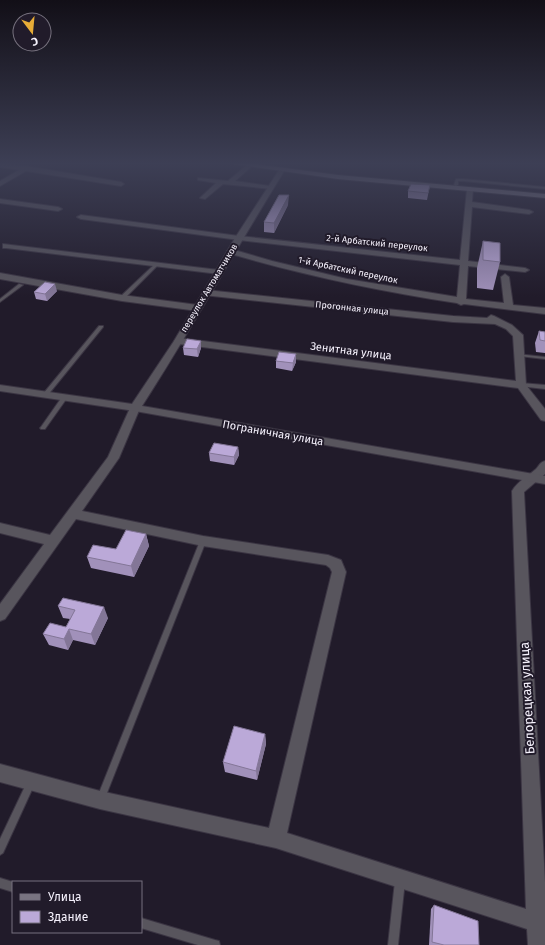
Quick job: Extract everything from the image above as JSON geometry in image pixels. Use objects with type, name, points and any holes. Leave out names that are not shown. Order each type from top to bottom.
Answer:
[{"type":"street","points":[[51,208],[58,209]]},
{"type":"street","name":"переулок Автоматчиков","points":[[0,615],[113,458],[135,408],[198,308],[258,208]]},
{"type":"street","points":[[461,302],[469,208]]},
{"type":"street","points":[[500,208],[529,212]]},
{"type":"street","name":"2-й Арбатский переулок","points":[[81,217],[239,238],[525,270]]},
{"type":"street","points":[[3,246],[219,272]]},
{"type":"street","name":"1-й Арбатский переулок","points":[[231,251],[276,265],[370,286],[461,302]]},
{"type":"street","points":[[0,276],[122,298],[198,308]]},
{"type":"street","points":[[505,277],[509,307]]},
{"type":"street","name":"Прогонная улица","points":[[206,293],[453,319],[498,321]]},
{"type":"street","points":[[461,302],[545,311]]},
{"type":"street","points":[[461,302],[515,331],[518,336],[521,386],[545,418]]},
{"type":"street","name":"Зенитная улица","points":[[178,340],[521,386]]},
{"type":"street","name":"Пограничная улица","points":[[0,388],[135,408],[538,479]]},
{"type":"street","name":"Белорецкая улица","points":[[538,945],[518,491],[522,484],[538,479],[538,474],[544,468],[545,464]]},
{"type":"street","points":[[72,514],[203,542],[328,560],[336,564],[340,572],[276,839]]},
{"type":"street","points":[[0,528],[53,541]]},
{"type":"street","points":[[0,773],[100,800],[276,839],[537,922]]},
{"type":"lane","points":[[122,298],[157,264]]},
{"type":"lane","points":[[0,301],[21,285]]},
{"type":"lane","points":[[45,395],[100,327]]},
{"type":"lane","points":[[519,355],[545,358]]},
{"type":"lane","points":[[521,386],[545,387]]},
{"type":"lane","points":[[43,428],[64,398]]},
{"type":"lane","points":[[100,800],[203,542]]},
{"type":"lane","points":[[0,850],[32,781]]},
{"type":"lane","points":[[393,945],[400,879]]},
{"type":"lane","points":[[0,883],[12,886]]},
{"type":"lane","points":[[142,924],[216,945]]},
{"type":"building","points":[[272,208],[282,208],[274,223],[264,222]]},
{"type":"building","points":[[483,241],[500,243],[500,262],[483,260]]},
{"type":"building","points":[[45,282],[55,284],[45,294],[34,292]]},
{"type":"building","points":[[539,331],[545,332],[545,341],[540,340]]},
{"type":"building","points":[[187,339],[201,341],[197,349],[183,348]]},
{"type":"building","points":[[279,352],[296,354],[293,363],[276,361]]},
{"type":"building","points":[[214,443],[238,447],[234,457],[209,453]]},
{"type":"building","points":[[126,530],[146,534],[131,566],[87,557],[93,545],[116,549]]},
{"type":"building","points":[[63,598],[104,607],[91,634],[69,629],[64,639],[43,634],[50,623],[66,627],[75,610],[58,606]]},
{"type":"building","points":[[234,726],[265,734],[256,771],[223,762]]},
{"type":"building","points":[[434,905],[478,921],[479,945],[444,945],[432,942]]}]
